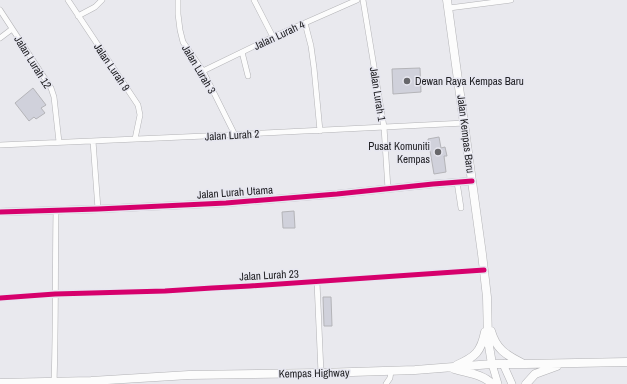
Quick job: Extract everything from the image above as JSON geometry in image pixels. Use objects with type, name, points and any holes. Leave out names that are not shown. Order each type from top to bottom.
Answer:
[{"type":"main road","name":"Jalan Kempas Baru","points":[[448,4],[484,270],[488,340],[492,364]]},
{"type":"main road","points":[[487,319],[494,340],[499,348],[525,364]]},
{"type":"main road","points":[[450,368],[468,360],[480,349],[487,319]]},
{"type":"main road","name":"Jalan Kempas Baru","points":[[488,340],[503,364]]},
{"type":"main road","name":"Kempas Highway","points":[[0,383],[54,383],[156,376],[390,371],[492,364],[627,362]]},
{"type":"main road","points":[[526,384],[535,374],[565,364]]},
{"type":"main road","points":[[450,368],[481,376],[490,381],[492,384]]},
{"type":"street","name":"Jalan Lurah 9","points":[[68,0],[138,105],[140,115],[135,139]]},
{"type":"street","points":[[78,16],[95,7],[102,0]]},
{"type":"street","name":"Jalan Lurah 3","points":[[178,0],[178,14],[183,42],[202,71],[235,135]]},
{"type":"street","points":[[254,0],[273,37]]},
{"type":"street","name":"Jalan Lurah 4","points":[[202,71],[356,0]]},
{"type":"street","name":"Jalan Lurah 1","points":[[363,0],[384,128],[388,189]]},
{"type":"street","points":[[448,4],[511,0]]},
{"type":"street","name":"Jalan Lurah 12","points":[[0,10],[52,92],[59,142]]},
{"type":"street","points":[[305,23],[311,46],[320,131]]},
{"type":"street","points":[[0,38],[12,29]]},
{"type":"street","points":[[242,52],[248,76]]},
{"type":"street","name":"Jalan Lurah 2","points":[[0,145],[465,123]]},
{"type":"street","points":[[93,141],[98,209]]},
{"type":"street","name":"Jalan Lurah Utama","points":[[0,212],[226,203],[472,181]]},
{"type":"street","points":[[457,182],[461,208]]},
{"type":"street","points":[[54,383],[56,316],[56,210]]},
{"type":"street","name":"Jalan Lurah 23","points":[[0,298],[55,294],[185,290],[484,270]]},
{"type":"street","points":[[317,282],[321,373]]},
{"type":"street","points":[[492,364],[498,384]]},
{"type":"street","points":[[503,364],[512,384]]},
{"type":"street","points":[[386,384],[390,378],[390,371]]},
{"type":"building","name":"Dewan Raya Kempas Baru","points":[[420,68],[421,92],[393,94],[392,69]]},
{"type":"building","points":[[33,88],[46,105],[41,108],[45,113],[36,119],[34,117],[29,121],[15,103]]},
{"type":"building","name":"Pusat Komuniti Kempas","points":[[439,137],[441,148],[445,147],[447,156],[444,156],[446,172],[434,174],[428,139]]},
{"type":"building","points":[[294,211],[295,228],[283,228],[282,212]]},
{"type":"building","points":[[323,297],[331,297],[332,326],[324,326]]},
{"type":"cycle path","points":[[0,212],[226,203],[472,181]]},
{"type":"cycle path","points":[[0,298],[55,294],[165,291],[484,270]]},
{"type":"place","name":"Dewan Raya Kempas Baru","points":[[407,81]]},
{"type":"place","name":"Pusat Komuniti Kempas","points":[[438,152]]}]
